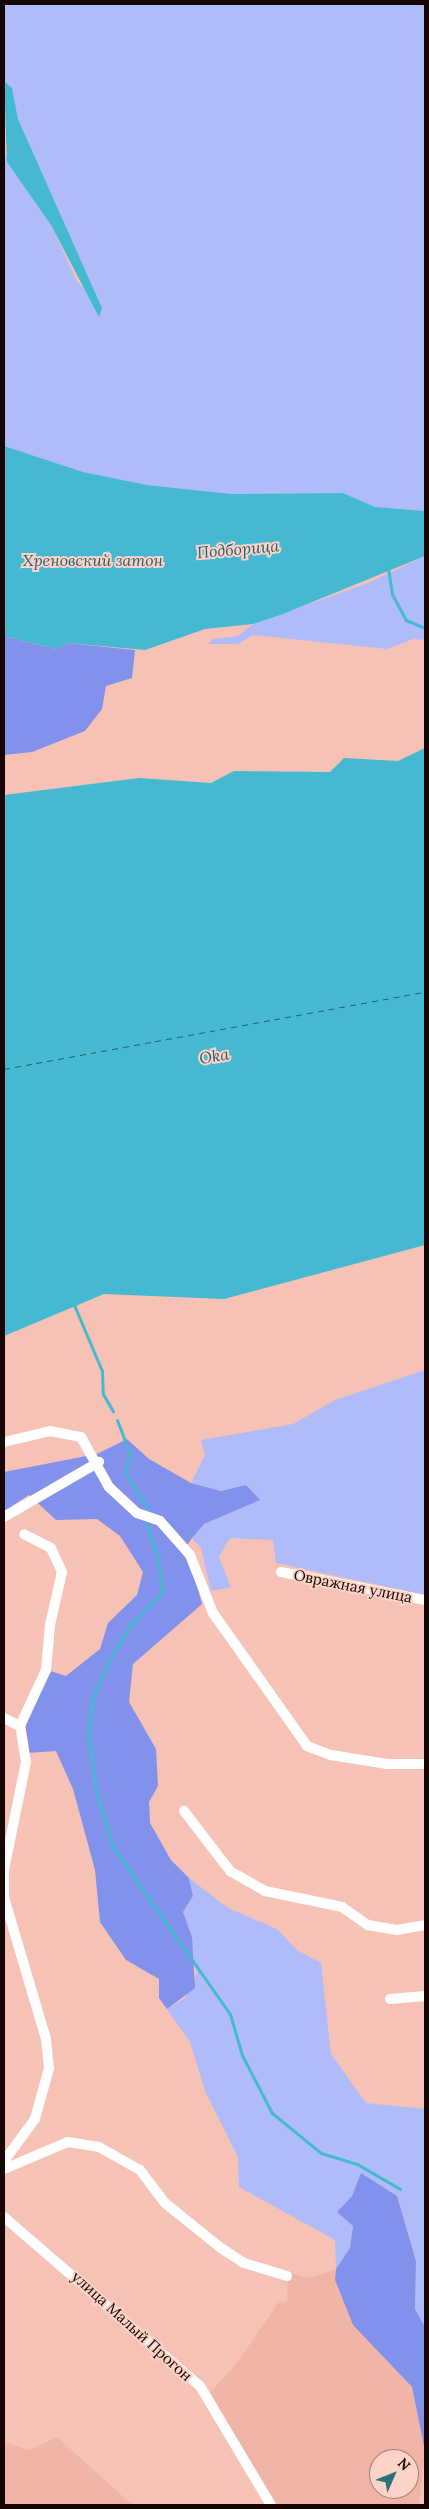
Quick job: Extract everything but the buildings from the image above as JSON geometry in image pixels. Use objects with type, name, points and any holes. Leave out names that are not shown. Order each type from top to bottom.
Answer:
[{"type":"street","points":[[4,1442],[50,1431],[81,1437],[99,1462],[109,1487],[137,1513],[160,1521],[190,1555],[213,1613],[307,1746],[331,1755],[387,1764],[425,1764]]},
{"type":"street","points":[[4,1517],[99,1462]]},
{"type":"street","points":[[4,2161],[35,2119],[49,2068],[46,2040],[4,1898],[4,1870],[26,1762],[20,1726],[46,1670],[62,1572],[51,1548],[24,1534]]},
{"type":"street","name":"Овражная улица","points":[[280,1572],[425,1600]]},
{"type":"street","points":[[4,1718],[20,1726]]},
{"type":"street","points":[[184,1812],[230,1870],[265,1891],[342,1908],[368,1925],[397,1930],[425,1925]]},
{"type":"street","points":[[390,1999],[425,1996]]},
{"type":"street","points":[[4,2169],[68,2142],[99,2147],[140,2170],[166,2203],[221,2248],[244,2263],[287,2276]]},
{"type":"street","name":"улица Малый Прогон","points":[[4,2217],[200,2386],[271,2505]]},
{"type":"shaded area","points":[[4,4],[425,4],[425,511],[375,507],[343,493],[231,494],[147,485],[83,472],[4,446],[4,152],[51,225],[77,281],[102,308],[18,119],[12,88],[4,81]]},
{"type":"shaded area","points":[[425,556],[425,640],[413,639],[387,649],[253,635],[238,644],[208,644],[213,639],[238,636],[253,624],[368,583]]},
{"type":"shaded area","points":[[4,636],[56,649],[68,643],[135,650],[132,678],[106,686],[102,709],[85,731],[32,752],[4,755]]},
{"type":"shaded area","points":[[425,1370],[425,1595],[276,1563],[273,1540],[230,1538],[219,1557],[231,1587],[211,1591],[201,1548],[192,1538],[204,1524],[259,1500],[246,1485],[221,1491],[191,1483],[205,1455],[201,1440],[293,1424],[335,1400]]},
{"type":"shaded area","points":[[127,1439],[149,1459],[191,1483],[221,1491],[246,1485],[260,1500],[204,1524],[192,1538],[186,1547],[202,1604],[133,1664],[129,1702],[156,1749],[158,1786],[149,1802],[150,1823],[171,1860],[189,1878],[193,1896],[183,1912],[192,1937],[195,1988],[167,2009],[159,1998],[159,1979],[126,1960],[100,1922],[95,1870],[73,1789],[56,1751],[27,1753],[22,1726],[47,1670],[66,1676],[100,1649],[108,1623],[137,1595],[143,1572],[120,1536],[97,1519],[56,1520],[29,1495],[4,1511],[4,1472],[97,1454]]},
{"type":"shaded area","points":[[189,1878],[228,1908],[277,1929],[297,1950],[321,1963],[331,2054],[366,2103],[425,2109],[425,2327],[415,2309],[416,2261],[397,2196],[361,2174],[352,2196],[337,2212],[353,2225],[350,2248],[336,2269],[335,2240],[239,2187],[238,2157],[205,2091],[190,2042],[167,2009],[185,1998],[197,1973],[183,1912],[193,1896]]},
{"type":"shaded area","points":[[361,2173],[397,2196],[416,2261],[415,2309],[425,2327],[425,2451],[412,2387],[353,2325],[335,2280],[336,2269],[350,2248],[353,2226],[337,2212],[352,2196]]},
{"type":"shaded area","points":[[336,2269],[335,2280],[353,2325],[412,2387],[425,2451],[419,2505],[274,2505],[210,2392],[237,2363],[279,2302],[287,2301],[288,2273],[311,2278]]},
{"type":"shaded area","points":[[57,2437],[128,2501],[137,2505],[4,2505],[4,2442],[29,2450]]},
{"type":"water","points":[[4,81],[12,88],[18,119],[102,308],[99,317],[51,225],[7,162]]},
{"type":"water","name":"Хреновский затон","points":[[4,446],[83,472],[147,485],[231,494],[343,493],[375,507],[425,511],[425,556],[283,614],[253,624],[205,629],[145,650],[68,643],[56,649],[4,636]]},
{"type":"water","name":"Oka","points":[[425,748],[425,1245],[224,1299],[104,1294],[4,1336],[4,795],[139,778],[211,783],[234,771],[330,772],[344,758],[398,761]]},
{"type":"waterway","name":"Подборица","points":[[388,568],[392,594],[406,620],[425,628]]},
{"type":"waterway","points":[[74,1305],[102,1371],[103,1394],[113,1411]]},
{"type":"waterway","points":[[117,1420],[129,1452],[126,1474],[147,1508]]},
{"type":"waterway","points":[[146,1523],[158,1558],[162,1593],[130,1625],[109,1661],[94,1695],[88,1729],[96,1791],[113,1847],[230,2014],[242,2055],[272,2113],[321,2153],[357,2164],[400,2189]]},
{"type":"ferry route","points":[[4,1069],[425,992]]}]
